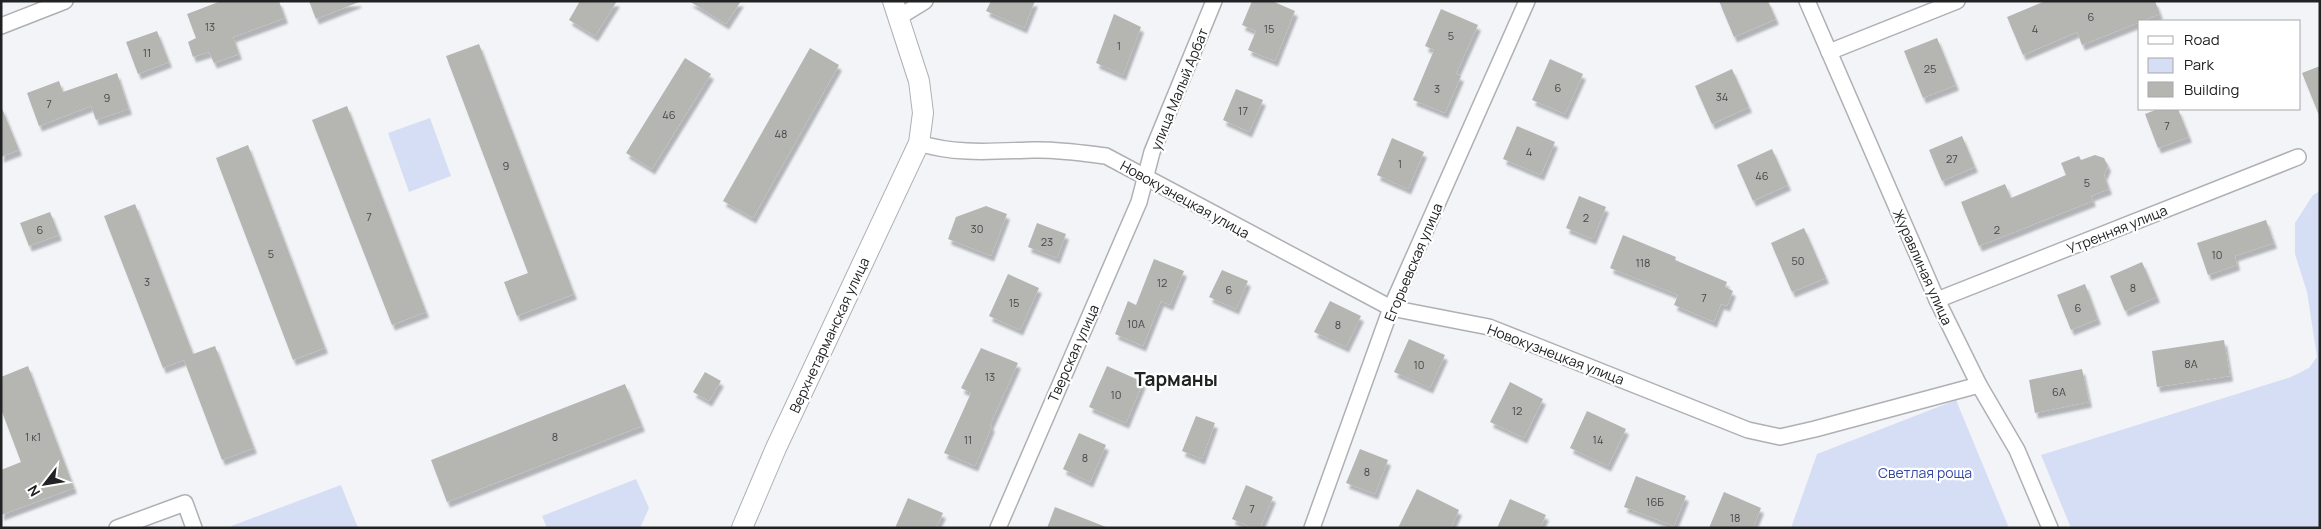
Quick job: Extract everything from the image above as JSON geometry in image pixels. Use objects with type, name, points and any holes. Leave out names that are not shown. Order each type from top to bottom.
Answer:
[{"type":"street","points":[[1,26],[66,1]]},
{"type":"street","points":[[896,9],[925,1]]},
{"type":"street","name":"улица Малый Арбат","points":[[1147,178],[1152,152],[1214,1]]},
{"type":"street","name":"Егорьевская улица","points":[[1312,528],[1391,308],[1527,1]]},
{"type":"street","name":"Журавлиная улица","points":[[1807,1],[1937,300],[1978,386],[2017,450],[2050,528]]},
{"type":"street","points":[[1829,52],[1957,1]]},
{"type":"street","name":"Верхнетарманская улица","points":[[742,528],[780,439],[919,143],[923,113],[919,82],[896,9]]},
{"type":"street","name":"Новокузнецкая улица","points":[[919,143],[940,150],[1076,152],[1106,156],[1391,308],[1489,327],[1748,430],[1780,436],[1815,429],[1978,386]]},
{"type":"street","name":"Утренняя улица","points":[[1937,300],[2298,157]]},
{"type":"street","name":"Тверская улица","points":[[998,528],[1139,202],[1147,178]]},
{"type":"street","points":[[117,528],[185,503],[194,528]]},
{"type":"green space","points":[[430,118],[451,176],[409,192],[388,133]]},
{"type":"green space","points":[[2320,191],[2320,528],[2071,528],[2041,455],[2291,377],[2309,368],[2317,357],[2307,292],[2295,254],[2295,223],[2313,195]]},
{"type":"green space","name":"Светлая роща","points":[[1956,400],[2009,528],[1791,528],[1817,454]]},
{"type":"green space","points":[[636,479],[649,508],[640,528],[547,528],[542,516]]},
{"type":"green space","points":[[341,485],[358,528],[232,528],[231,526]]},
{"type":"building","points":[[221,1],[279,1],[285,18],[233,37],[239,54],[214,63],[209,52],[193,57],[188,42],[196,38],[187,14]]},
{"type":"building","points":[[309,1],[358,1],[359,2],[316,19]]},
{"type":"building","points":[[580,1],[617,1],[595,36],[569,20]]},
{"type":"building","points":[[689,1],[741,1],[726,24]]},
{"type":"building","points":[[991,1],[1035,1],[1024,28],[986,11]]},
{"type":"building","points":[[1252,1],[1272,1],[1295,11],[1275,61],[1248,50],[1256,31],[1242,25]]},
{"type":"building","points":[[1719,1],[1768,1],[1776,19],[1734,37]]},
{"type":"building","points":[[2045,1],[2155,1],[2160,14],[2145,20],[2138,20],[2138,23],[2082,45],[2077,32],[2023,55],[2007,17]]},
{"type":"building","points":[[1441,9],[1478,25],[1456,74],[1461,76],[1445,113],[1413,100],[1434,50],[1425,46]]},
{"type":"building","points":[[1114,14],[1141,27],[1123,75],[1096,63]]},
{"type":"building","points":[[157,31],[169,62],[138,74],[126,42]]},
{"type":"building","points":[[1937,38],[1956,85],[1923,98],[1904,51]]},
{"type":"building","points":[[479,44],[574,294],[517,316],[504,282],[528,273],[446,56]]},
{"type":"building","points":[[810,48],[839,65],[753,218],[723,201]]},
{"type":"building","points":[[685,58],[711,74],[652,169],[626,153]]},
{"type":"building","points":[[1550,59],[1583,74],[1565,114],[1532,100]]},
{"type":"building","points":[[2320,66],[2320,115],[2319,115],[2302,73]]},
{"type":"building","points":[[1732,69],[1749,107],[1712,124],[1695,86]]},
{"type":"building","points":[[117,73],[129,109],[96,120],[91,106],[39,126],[27,93],[59,81],[63,92]]},
{"type":"building","points":[[1236,89],[1263,100],[1249,132],[1223,120]]},
{"type":"building","points":[[1,106],[19,150],[1,157]]},
{"type":"building","points":[[347,106],[426,312],[392,325],[312,120]]},
{"type":"building","points":[[2155,110],[2178,110],[2189,137],[2158,148],[2145,114]]},
{"type":"building","points":[[1517,126],[1555,142],[1541,175],[1503,159]]},
{"type":"building","points":[[1962,136],[1975,167],[1942,181],[1929,150]]},
{"type":"building","points":[[1392,138],[1424,152],[1408,189],[1377,175]]},
{"type":"building","points":[[248,145],[325,348],[293,360],[216,158]]},
{"type":"building","points":[[1772,149],[1788,185],[1753,201],[1737,165]]},
{"type":"building","points":[[2095,155],[2104,158],[2108,166],[2104,175],[2109,189],[2091,196],[2093,201],[1979,246],[1961,202],[2005,184],[2011,198],[2066,175],[2061,163],[2079,156],[2081,160]]},
{"type":"building","points":[[1579,196],[1606,207],[1593,239],[1566,228]]},
{"type":"building","points":[[135,204],[193,354],[215,346],[254,448],[222,460],[184,360],[163,368],[104,216]]},
{"type":"building","points":[[986,206],[1007,214],[991,256],[948,239],[956,217]]},
{"type":"building","points":[[50,212],[59,235],[29,246],[20,223]]},
{"type":"building","points":[[2266,220],[2274,243],[2235,256],[2237,265],[2208,275],[2197,243]]},
{"type":"building","points":[[1037,223],[1066,234],[1057,258],[1028,247]]},
{"type":"building","points":[[1804,228],[1826,278],[1792,292],[1771,243]]},
{"type":"building","points":[[1623,235],[1676,257],[1675,260],[1727,282],[1725,287],[1733,291],[1727,306],[1721,304],[1714,322],[1674,305],[1678,295],[1610,268]]},
{"type":"building","points":[[1154,259],[1184,271],[1170,305],[1161,301],[1143,346],[1115,334],[1128,301],[1136,305]]},
{"type":"building","points":[[2142,262],[2157,297],[2125,311],[2110,276]]},
{"type":"building","points":[[1222,270],[1248,281],[1236,309],[1209,297]]},
{"type":"building","points":[[1008,274],[1039,288],[1020,330],[989,316]]},
{"type":"building","points":[[2085,284],[2098,319],[2071,330],[2057,295]]},
{"type":"building","points":[[1330,301],[1361,316],[1346,347],[1314,332]]},
{"type":"building","points":[[1409,339],[1445,355],[1430,388],[1394,372]]},
{"type":"building","points":[[2224,340],[2230,376],[2157,387],[2152,351]]},
{"type":"building","points":[[981,348],[1018,363],[990,425],[992,426],[975,466],[944,453],[971,393],[961,388]]},
{"type":"building","points":[[28,366],[74,488],[1,515],[1,470],[21,462],[1,409],[1,377]]},
{"type":"building","points":[[1107,366],[1143,382],[1126,423],[1089,407]]},
{"type":"building","points":[[2082,369],[2089,402],[2035,413],[2029,380]]},
{"type":"building","points":[[705,372],[721,381],[709,401],[693,392]]},
{"type":"building","points":[[1510,382],[1543,399],[1524,438],[1490,422]]},
{"type":"building","points":[[625,384],[642,426],[447,502],[431,460]]},
{"type":"building","points":[[1587,411],[1626,429],[1608,466],[1570,448]]},
{"type":"building","points":[[1196,416],[1215,423],[1202,459],[1182,451]]},
{"type":"building","points":[[1079,433],[1106,445],[1090,482],[1063,469]]},
{"type":"building","points":[[1360,449],[1388,460],[1375,494],[1346,483]]},
{"type":"building","points":[[1636,476],[1686,496],[1674,526],[1624,507]]},
{"type":"building","points":[[1246,485],[1273,497],[1260,528],[1252,528],[1232,519]]},
{"type":"building","points":[[1417,489],[1459,510],[1451,528],[1398,528]]},
{"type":"building","points":[[1724,492],[1761,508],[1753,528],[1709,528]]},
{"type":"building","points":[[908,498],[943,513],[936,528],[895,528]]},
{"type":"building","points":[[1510,499],[1546,515],[1540,528],[1497,528]]},
{"type":"building","points":[[1055,507],[1106,527],[1106,528],[1047,528]]},
{"type":"district","name":"Тарманы","points":[[1176,379]]}]
